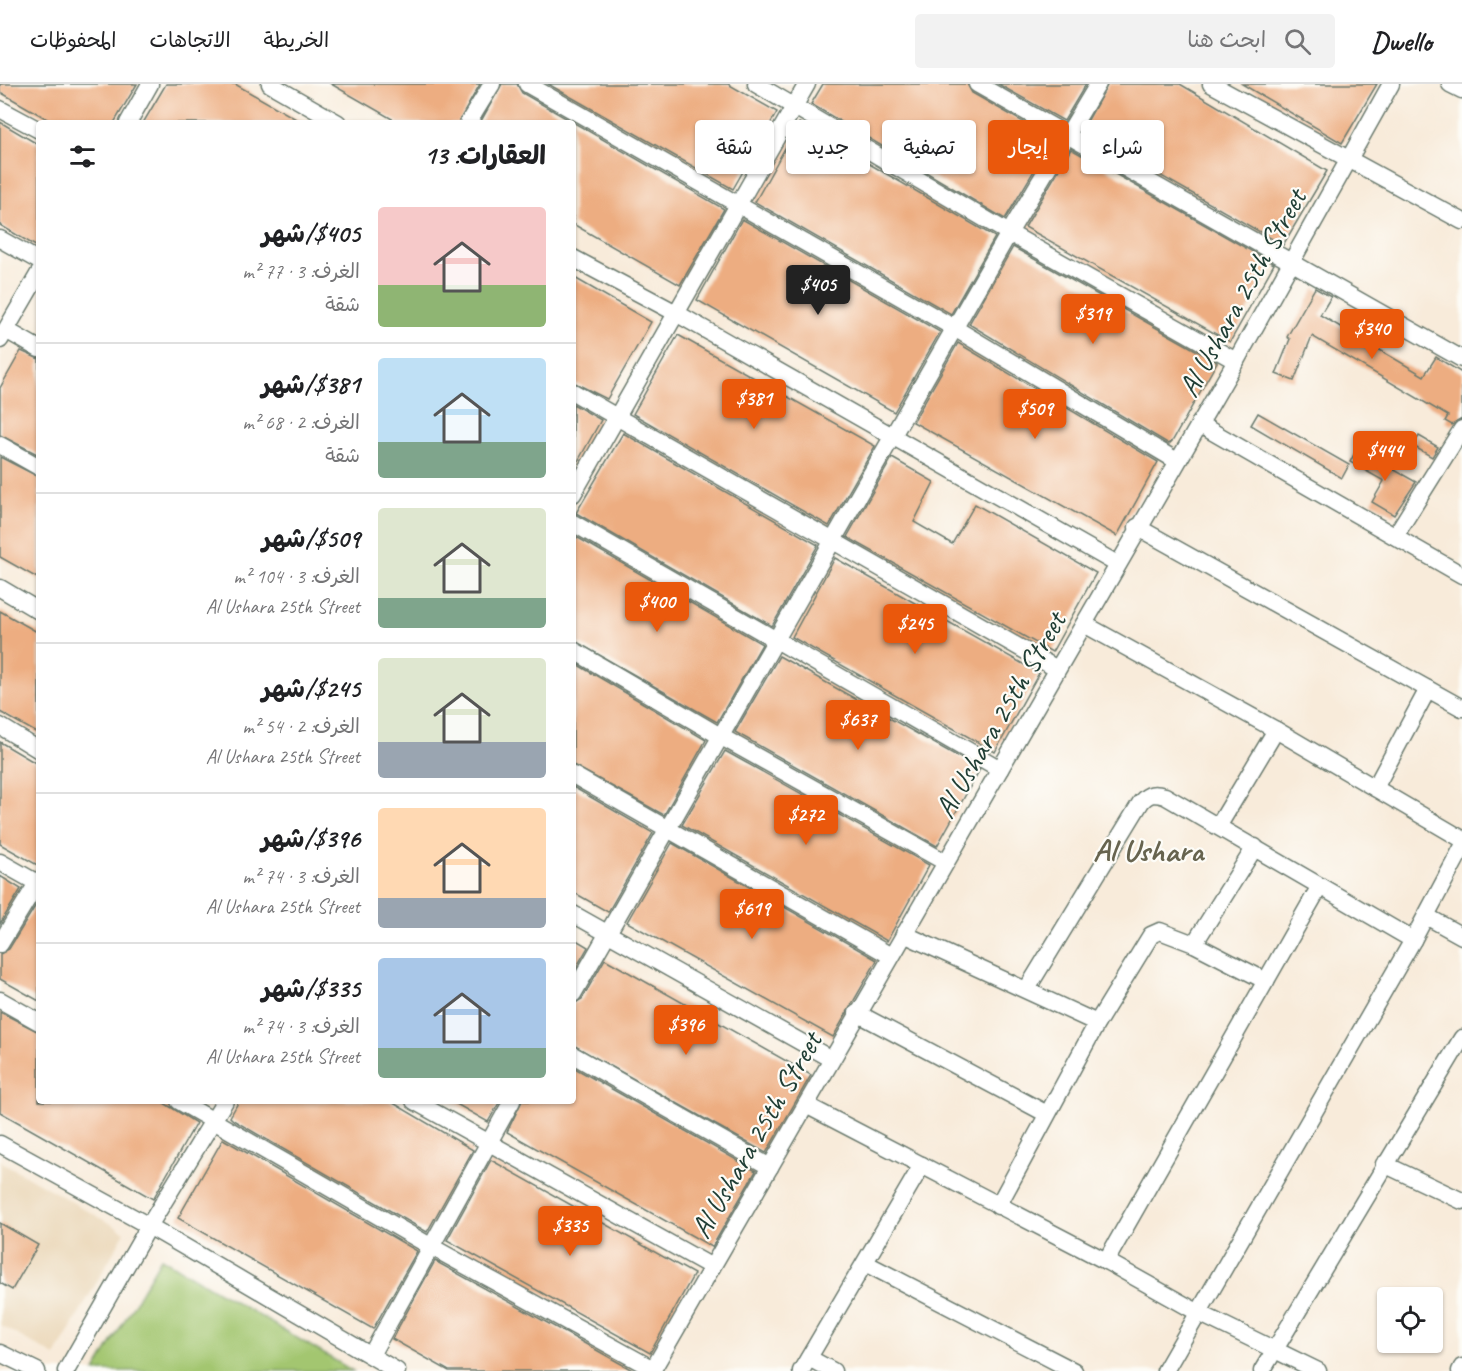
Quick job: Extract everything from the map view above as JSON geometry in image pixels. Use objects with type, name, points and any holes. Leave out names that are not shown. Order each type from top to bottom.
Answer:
[{"type":"street","points":[[130,120],[150,84]]},
{"type":"street","points":[[270,84],[334,120]]},
{"type":"street","points":[[470,120],[492,84]]},
{"type":"street","points":[[527,84],[957,329],[1177,461]]},
{"type":"street","points":[[756,84],[1010,233],[1236,361]]},
{"type":"street","points":[[576,489],[807,84]]},
{"type":"street","points":[[977,84],[1041,120]]},
{"type":"street","points":[[1069,133],[1098,84]]},
{"type":"street","points":[[1210,84],[1462,220]]},
{"type":"street","name":"Al Ushara 25th Street","points":[[653,1370],[857,1013],[1084,624],[1137,527],[1236,361],[1391,84]]},
{"type":"street","points":[[1450,84],[1462,90]]},
{"type":"street","points":[[0,109],[36,128]]},
{"type":"street","points":[[1069,136],[1462,359]]},
{"type":"street","points":[[576,989],[1045,174]]},
{"type":"street","points":[[0,239],[36,259]]},
{"type":"street","points":[[576,260],[676,313],[1117,564]]},
{"type":"street","points":[[36,278],[3,335],[36,348]]},
{"type":"street","points":[[576,394],[1057,669]]},
{"type":"street","points":[[1198,424],[1462,575]]},
{"type":"street","points":[[1395,536],[1462,429]]},
{"type":"street","points":[[0,445],[36,465]]},
{"type":"street","points":[[576,525],[1000,769]]},
{"type":"street","points":[[1137,527],[1462,708]]},
{"type":"street","points":[[0,588],[36,609]]},
{"type":"street","points":[[1084,624],[1275,730],[1462,839]]},
{"type":"street","points":[[576,652],[720,736],[945,862]]},
{"type":"street","points":[[1375,788],[1428,689]]},
{"type":"street","points":[[0,726],[36,748]]},
{"type":"street","points":[[1219,825],[1275,730]]},
{"type":"street","points":[[576,777],[891,956]]},
{"type":"street","points":[[1027,989],[1147,795],[1165,796],[1219,825],[1413,940]]},
{"type":"street","points":[[1194,944],[1255,847]]},
{"type":"street","points":[[1165,1371],[1413,940],[1462,848]]},
{"type":"street","points":[[0,862],[36,881]]},
{"type":"street","points":[[0,944],[36,885]]},
{"type":"street","points":[[1106,1261],[1320,886]]},
{"type":"street","points":[[576,916],[831,1059]]},
{"type":"street","points":[[1426,916],[1462,936]]},
{"type":"street","points":[[998,1206],[1097,1023],[1151,935],[1160,931],[1194,944],[1266,981]]},
{"type":"street","points":[[904,934],[1097,1023]]},
{"type":"street","points":[[0,1000],[36,1020]]},
{"type":"street","points":[[857,1013],[1047,1114]]},
{"type":"street","points":[[1262,1371],[1384,1164],[1462,1038]]},
{"type":"street","points":[[576,1056],[770,1167]]},
{"type":"street","points":[[184,1104],[430,1246],[653,1370]]},
{"type":"street","points":[[66,1371],[148,1226],[223,1104]]},
{"type":"street","points":[[419,1104],[712,1267]]},
{"type":"street","points":[[371,1355],[510,1104]]},
{"type":"street","points":[[806,1105],[1106,1261],[1199,1313],[1317,1371]]},
{"type":"street","points":[[0,1144],[148,1226],[397,1371]]},
{"type":"street","points":[[1384,1164],[1462,1201]]},
{"type":"street","points":[[833,1371],[805,1364],[922,1166]]},
{"type":"street","points":[[865,1263],[1074,1371]]},
{"type":"street","points":[[0,1353],[37,1371]]},
{"type":"shaded area","points":[[0,1161],[125,1232],[55,1356],[0,1325]]},
{"type":"green space","points":[[161,1258],[353,1371],[95,1371]]},
{"type":"building","points":[[0,84],[137,84],[116,120],[49,120],[0,92]]},
{"type":"building","points":[[166,84],[235,84],[298,120],[145,120]]},
{"type":"building","points":[[331,84],[480,84],[460,120],[394,120]]},
{"type":"building","points":[[502,84],[517,84],[522,93],[569,120],[482,120]]},
{"type":"building","points":[[548,84],[728,84],[777,112],[772,120],[695,120],[695,167]]},
{"type":"building","points":[[823,84],[967,84],[972,93],[1020,120],[988,120],[988,174],[1032,174],[1005,219],[929,174],[976,174],[976,120],[882,120],[882,146],[870,139],[870,120],[838,120],[811,104]]},
{"type":"building","points":[[998,84],[1086,84],[1065,120]]},
{"type":"building","points":[[1108,84],[1180,84],[1327,171],[1283,245],[1158,174],[1164,174],[1164,120],[1088,120]]},
{"type":"building","points":[[1242,84],[1377,84],[1342,143]]},
{"type":"building","points":[[0,122],[36,143],[36,246],[0,225]]},
{"type":"building","points":[[576,124],[724,209],[680,285],[576,226]]},
{"type":"building","points":[[786,146],[786,174],[870,174],[870,164],[882,171],[882,174],[887,174],[995,237],[951,314],[755,202],[771,174],[774,174],[774,168]]},
{"type":"building","points":[[1071,149],[1081,155],[1081,174],[1115,174],[1274,264],[1230,342],[1025,227],[1056,174],[1069,174]]},
{"type":"building","points":[[707,174],[742,174],[733,189]]},
{"type":"building","points":[[742,219],[940,332],[894,412],[697,300]]},
{"type":"building","points":[[1013,247],[1217,362],[1169,444],[969,324]]},
{"type":"building","points":[[576,279],[651,322],[607,399],[576,384]]},
{"type":"building","points":[[1315,288],[1331,297],[1320,315],[1424,376],[1436,357],[1462,373],[1462,419],[1452,425],[1445,421],[1448,416],[1312,336],[1294,381],[1276,374],[1290,339],[1287,337]]},
{"type":"building","points":[[678,335],[875,446],[829,526],[633,414]]},
{"type":"building","points":[[958,343],[1158,462],[1117,536],[913,422]]},
{"type":"building","points":[[21,351],[36,358],[36,453],[0,435],[0,388]]},
{"type":"building","points":[[576,406],[601,420],[576,465]]},
{"type":"building","points":[[1258,413],[1349,465],[1342,478],[1251,425]]},
{"type":"building","points":[[623,433],[818,545],[772,626],[576,513]]},
{"type":"building","points":[[1419,436],[1438,447],[1432,457],[1413,446]]},
{"type":"building","points":[[1357,449],[1416,482],[1394,515],[1372,502],[1384,481],[1350,462]]},
{"type":"building","points":[[0,457],[36,475],[36,577],[0,557]]},
{"type":"building","points":[[892,458],[934,482],[914,522],[952,544],[975,504],[1096,573],[1052,652],[847,537]]},
{"type":"building","points":[[576,537],[762,644],[717,722],[576,642]]},
{"type":"building","points":[[835,558],[1039,673],[995,752],[792,637]]},
{"type":"building","points":[[0,611],[36,631],[36,732],[0,712]]},
{"type":"building","points":[[779,656],[980,769],[937,846],[735,732]]},
{"type":"building","points":[[576,664],[706,740],[664,815],[576,767]]},
{"type":"building","points":[[0,742],[36,763],[36,864],[0,844]]},
{"type":"building","points":[[725,751],[929,865],[887,941],[682,825]]},
{"type":"building","points":[[576,789],[653,833],[608,912],[576,894]]},
{"type":"building","points":[[672,843],[877,960],[833,1037],[627,922]]},
{"type":"building","points":[[0,876],[21,889],[0,924]]},
{"type":"building","points":[[36,905],[36,999],[0,979],[0,954],[9,949]]},
{"type":"building","points":[[576,940],[588,947],[576,968]]},
{"type":"building","points":[[605,959],[811,1075],[766,1153],[576,1047],[576,1002],[582,999]]},
{"type":"building","points":[[0,1012],[36,1030],[36,1104],[166,1104],[196,1123],[153,1199],[0,1112]]},
{"type":"building","points":[[576,1069],[756,1171],[712,1247],[507,1132],[521,1104],[576,1104]]},
{"type":"building","points":[[237,1104],[395,1104],[473,1150],[427,1232],[230,1117]]},
{"type":"building","points":[[456,1104],[498,1104],[488,1122]]},
{"type":"building","points":[[223,1139],[417,1251],[373,1329],[178,1218]]},
{"type":"building","points":[[491,1160],[694,1274],[650,1353],[447,1240]]},
{"type":"building","points":[[0,1223],[38,1245],[12,1290],[0,1283]]},
{"type":"building","points":[[435,1261],[634,1371],[449,1371],[392,1339]]},
{"type":"district","name":"Al Ushara","points":[[1148,850]]}]
